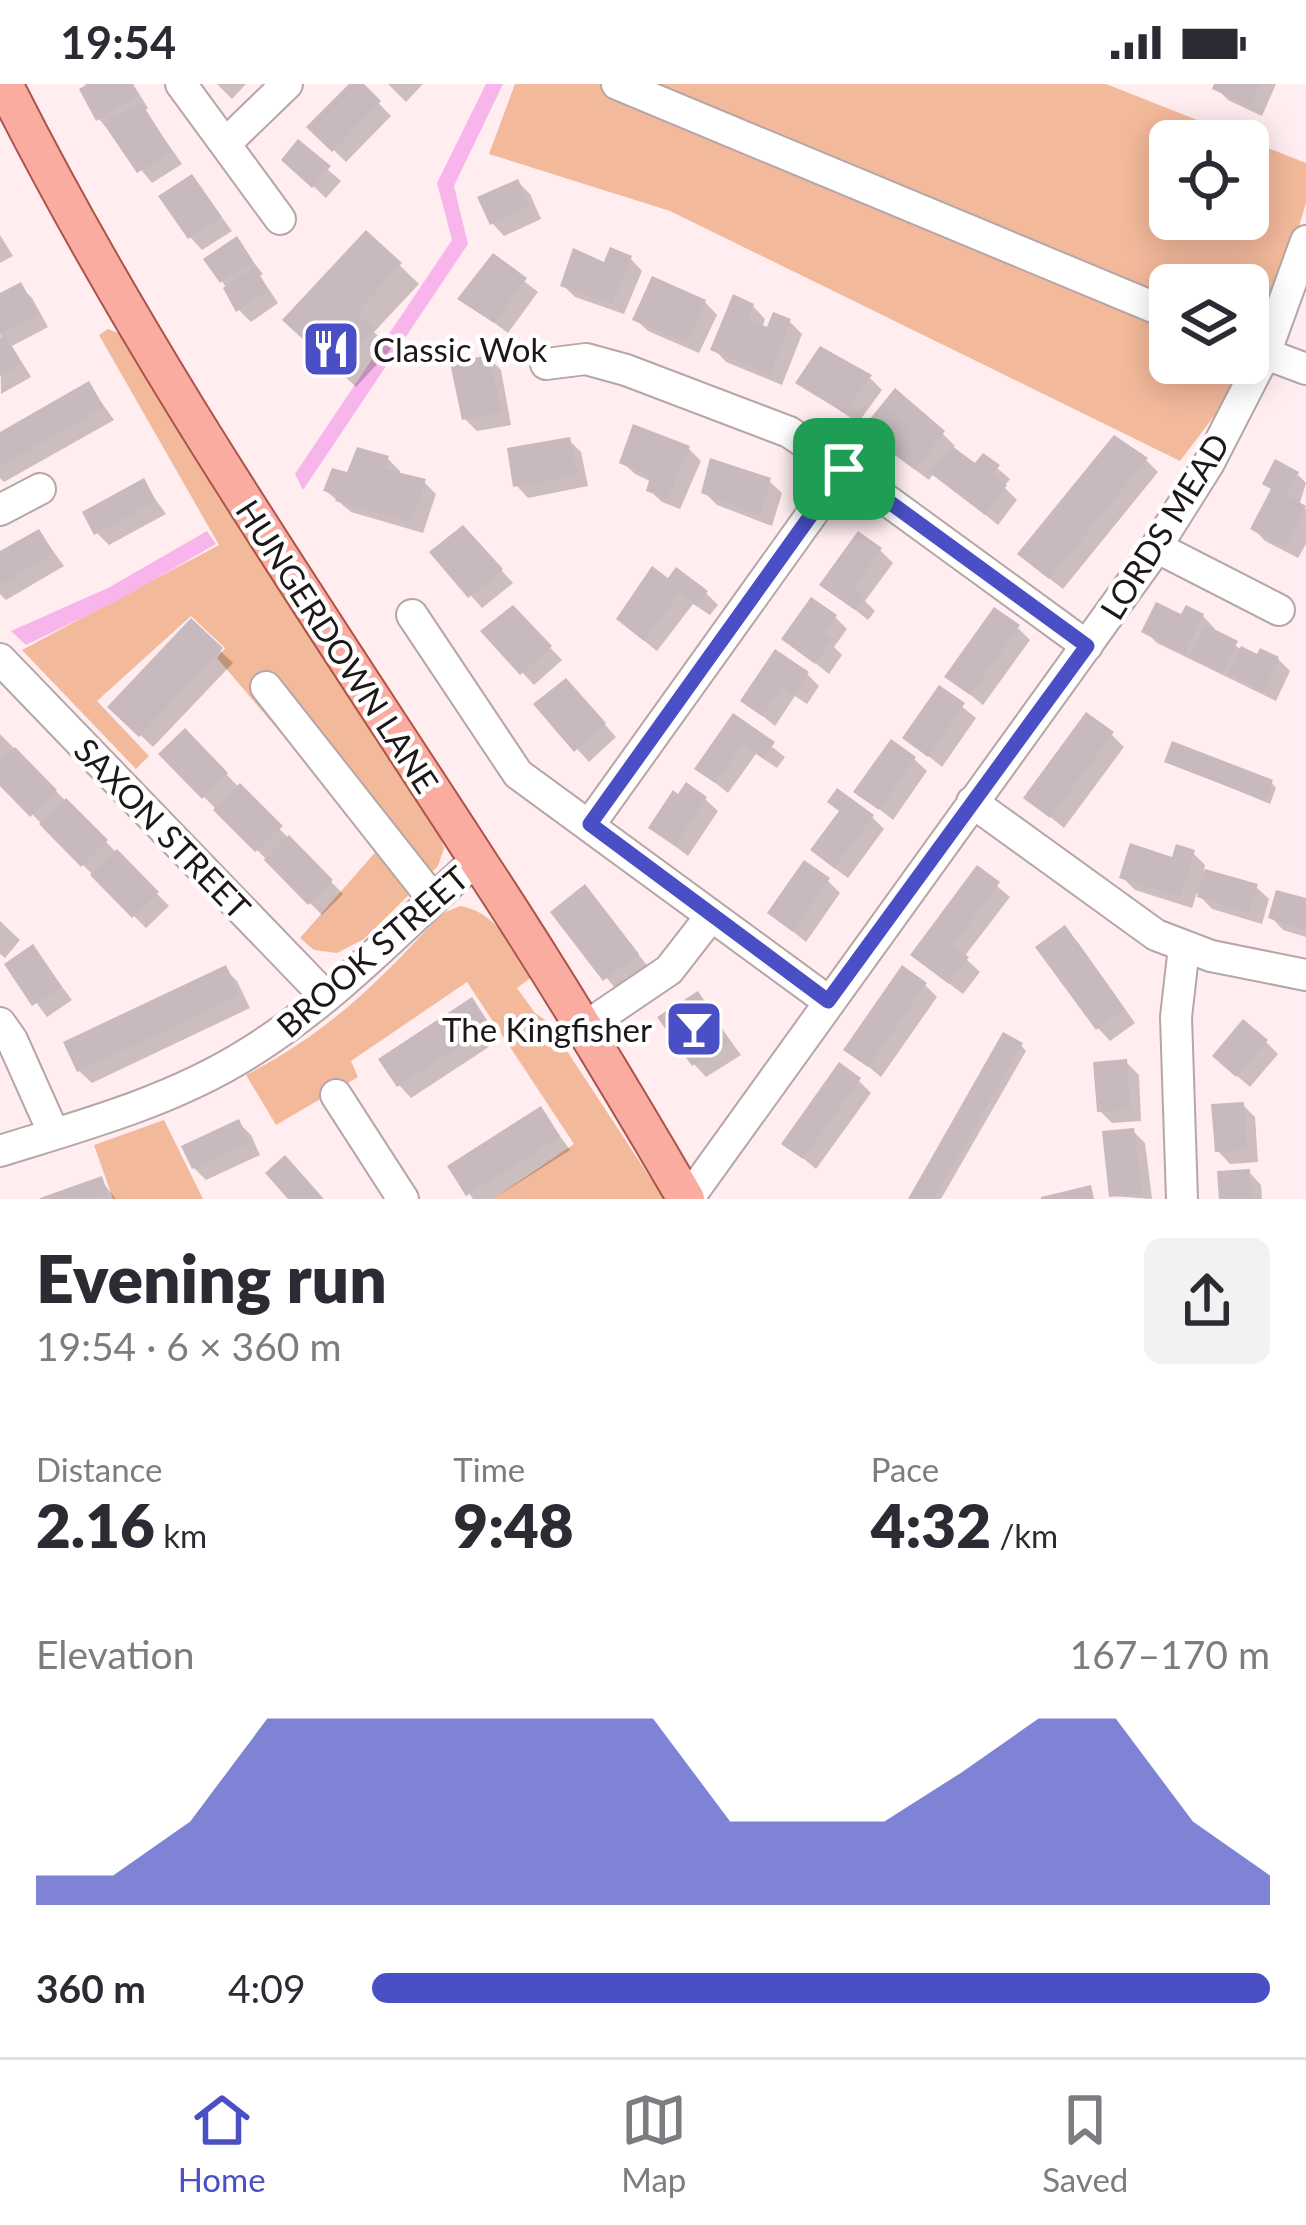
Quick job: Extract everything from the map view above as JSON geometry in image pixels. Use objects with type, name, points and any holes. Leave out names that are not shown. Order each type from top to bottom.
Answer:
[{"type":"main road","name":"HUNGERDOWN LANE","points":[[4,84],[82,236],[196,424],[585,1027],[687,1199]]},
{"type":"street","points":[[181,84],[280,219]]},
{"type":"street","points":[[225,144],[287,84]]},
{"type":"street","points":[[617,84],[1149,305]]},
{"type":"street","name":"LORDS MEAD","points":[[1269,323],[1306,241]]},
{"type":"street","points":[[1269,355],[1306,369]]},
{"type":"street","points":[[547,365],[586,359],[626,370],[789,432],[1087,646]]},
{"type":"street","name":"LORDS MEAD","points":[[687,1199],[1156,547],[1209,463],[1243,384]]},
{"type":"street","points":[[590,824],[844,469]]},
{"type":"street","points":[[0,510],[40,489]]},
{"type":"street","points":[[1156,547],[1279,610]]},
{"type":"street","points":[[412,615],[512,768],[828,1001]]},
{"type":"street","name":"SAXON STREET","points":[[0,659],[326,997]]},
{"type":"street","points":[[266,687],[433,899]]},
{"type":"street","points":[[972,802],[1136,924],[1184,947],[1232,962],[1306,975]]},
{"type":"street","name":"BROOK STREET","points":[[0,1150],[204,1078],[280,1033],[478,859]]},
{"type":"street","points":[[585,1027],[669,970],[711,916]]},
{"type":"street","points":[[1182,1199],[1176,1017],[1184,947]]},
{"type":"street","points":[[0,1023],[54,1134]]},
{"type":"street","points":[[336,1095],[404,1199]]},
{"type":"shaded area","points":[[486,84],[503,84],[454,186],[468,244],[303,490],[295,474],[452,240],[437,183]]},
{"type":"shaded area","points":[[515,84],[1106,84],[1197,120],[1149,120],[1149,240],[1269,240],[1269,148],[1306,163],[1306,203],[1269,326],[1269,264],[1149,264],[1149,384],[1239,384],[1180,461],[670,211],[489,154]]},
{"type":"shaded area","points":[[108,329],[123,335],[435,824],[444,848],[438,866],[364,939],[337,953],[314,950],[300,938],[379,848],[217,658],[225,648],[191,616],[97,701],[149,756],[136,769],[22,650],[219,545],[99,335]]},
{"type":"shaded area","points":[[207,531],[216,544],[117,601],[26,645],[11,631],[108,588]]},
{"type":"shaded area","points":[[460,906],[494,923],[511,943],[532,977],[517,988],[548,1022],[664,1199],[493,1199],[574,1144],[467,982],[351,1061],[358,1077],[276,1125],[246,1075],[328,1023],[374,984],[441,914]]},
{"type":"shaded area","points":[[164,1120],[203,1199],[113,1199],[94,1145]]},
{"type":"building","points":[[88,84],[131,84],[138,95],[96,121],[79,89]]},
{"type":"building","points":[[349,84],[364,84],[381,101],[332,152],[306,127]]},
{"type":"building","points":[[1214,84],[1259,84],[1250,106],[1212,89]]},
{"type":"building","points":[[141,102],[172,151],[137,173],[103,123]]},
{"type":"building","points":[[298,139],[331,166],[312,188],[281,160]]},
{"type":"building","points":[[192,174],[222,217],[188,239],[158,196]]},
{"type":"building","points":[[518,179],[530,206],[490,225],[477,197]]},
{"type":"building","points":[[366,230],[402,263],[356,313],[375,329],[336,370],[282,320]]},
{"type":"building","points":[[237,236],[253,261],[220,283],[203,259]]},
{"type":"building","points":[[610,247],[632,256],[612,304],[560,286],[573,248],[604,262]]},
{"type":"building","points":[[493,253],[527,278],[494,323],[457,299]]},
{"type":"building","points":[[255,266],[268,290],[236,312],[223,288]]},
{"type":"building","points":[[652,276],[706,300],[687,343],[632,320]]},
{"type":"building","points":[[21,282],[38,314],[0,334],[0,293]]},
{"type":"building","points":[[733,294],[754,304],[748,319],[767,327],[773,312],[791,319],[770,375],[710,350]]},
{"type":"building","points":[[5,336],[21,364],[0,376],[0,339]]},
{"type":"building","points":[[820,346],[872,375],[844,413],[795,383]]},
{"type":"building","points":[[489,355],[501,413],[462,420],[450,363]]},
{"type":"building","points":[[89,381],[104,407],[0,466],[0,432]]},
{"type":"building","points":[[895,388],[945,431],[915,470],[861,430]]},
{"type":"building","points":[[633,424],[690,446],[668,499],[646,491],[650,477],[619,463]]},
{"type":"building","points":[[1114,435],[1148,458],[1049,579],[1017,554]]},
{"type":"building","points":[[570,437],[578,475],[513,487],[507,448]]},
{"type":"building","points":[[952,446],[975,463],[983,453],[1000,465],[992,475],[1007,485],[985,515],[930,473]]},
{"type":"building","points":[[357,447],[389,456],[384,469],[426,479],[411,522],[335,501],[338,495],[323,491],[332,468],[347,472]]},
{"type":"building","points":[[710,458],[771,478],[760,516],[701,493]]},
{"type":"building","points":[[1275,459],[1299,472],[1287,495],[1306,506],[1285,548],[1250,529],[1271,489],[1262,484]]},
{"type":"building","points":[[144,478],[156,501],[94,535],[82,512]]},
{"type":"building","points":[[463,525],[503,569],[468,598],[429,552]]},
{"type":"building","points":[[39,529],[54,553],[0,585],[0,551]]},
{"type":"building","points":[[858,531],[882,548],[854,588],[865,597],[855,610],[819,585]]},
{"type":"building","points":[[652,566],[668,578],[676,567],[708,591],[697,605],[679,594],[644,641],[616,619]]},
{"type":"building","points":[[811,597],[837,615],[823,634],[832,641],[815,664],[781,639]]},
{"type":"building","points":[[1156,602],[1181,614],[1186,605],[1204,614],[1185,654],[1141,632]]},
{"type":"building","points":[[513,605],[552,646],[520,675],[480,631]]},
{"type":"building","points":[[994,607],[1020,625],[970,695],[944,677]]},
{"type":"building","points":[[191,618],[223,648],[139,737],[107,707]]},
{"type":"building","points":[[1206,625],[1238,641],[1222,673],[1190,657]]},
{"type":"building","points":[[1241,646],[1279,657],[1263,691],[1228,674]]},
{"type":"building","points":[[775,649],[809,672],[794,694],[782,686],[762,716],[740,701]]},
{"type":"building","points":[[566,678],[606,723],[574,752],[533,704]]},
{"type":"building","points":[[939,685],[965,703],[928,757],[902,738]]},
{"type":"building","points":[[1086,712],[1114,732],[1050,818],[1023,798]]},
{"type":"building","points":[[733,713],[775,742],[764,758],[743,744],[715,783],[694,769]]},
{"type":"building","points":[[185,728],[228,773],[202,799],[158,754]]},
{"type":"building","points":[[891,739],[916,757],[879,810],[853,792]]},
{"type":"building","points":[[1172,741],[1273,780],[1265,801],[1164,762]]},
{"type":"building","points":[[15,747],[57,790],[30,817],[0,786],[0,762]]},
{"type":"building","points":[[686,782],[707,797],[675,846],[648,828],[673,790],[678,794]]},
{"type":"building","points":[[240,783],[283,826],[255,852],[213,810]]},
{"type":"building","points":[[837,788],[874,815],[834,868],[810,850],[839,811],[827,802]]},
{"type":"building","points":[[66,798],[108,840],[81,867],[39,824]]},
{"type":"building","points":[[289,835],[333,880],[308,905],[264,860]]},
{"type":"building","points":[[1130,843],[1172,857],[1176,844],[1195,850],[1180,897],[1119,878]]},
{"type":"building","points":[[117,849],[159,892],[132,918],[90,875]]},
{"type":"building","points":[[804,860],[830,878],[793,932],[767,913]]},
{"type":"building","points":[[977,865],[1000,882],[953,945],[969,957],[949,984],[910,955]]},
{"type":"building","points":[[1205,869],[1258,884],[1249,913],[1197,897]]},
{"type":"building","points":[[585,884],[639,954],[603,981],[550,912]]},
{"type":"building","points":[[1276,890],[1306,898],[1306,930],[1268,918]]},
{"type":"building","points":[[1065,925],[1125,1009],[1096,1030],[1035,947]]},
{"type":"building","points":[[33,944],[62,987],[32,1006],[4,964]]},
{"type":"building","points":[[226,965],[240,995],[77,1072],[63,1042]]},
{"type":"building","points":[[902,965],[927,983],[868,1067],[843,1050]]},
{"type":"building","name":"The Kingfisher","points":[[698,991],[731,1042],[692,1066],[657,1017]]},
{"type":"building","points":[[472,997],[490,1025],[397,1087],[378,1059]]},
{"type":"building","points":[[1243,1019],[1268,1040],[1236,1077],[1212,1056]]},
{"type":"building","points":[[1003,1032],[1023,1043],[934,1199],[908,1199]]},
{"type":"building","points":[[1127,1059],[1130,1109],[1097,1112],[1093,1062]]},
{"type":"building","points":[[839,1062],[861,1078],[803,1159],[781,1144]]},
{"type":"building","points":[[1244,1102],[1247,1150],[1215,1152],[1211,1104]]},
{"type":"building","points":[[541,1106],[560,1136],[466,1196],[447,1166]]},
{"type":"building","points":[[239,1119],[250,1143],[192,1169],[181,1146]]},
{"type":"building","points":[[1134,1128],[1142,1194],[1109,1197],[1102,1131]]},
{"type":"building","points":[[285,1155],[324,1199],[288,1199],[265,1173]]},
{"type":"building","points":[[1250,1169],[1252,1199],[1219,1199],[1217,1171]]},
{"type":"building","points":[[102,1176],[109,1197],[40,1199],[40,1198]]},
{"type":"building","points":[[1091,1185],[1094,1199],[1041,1199],[1041,1197]]},
{"type":"place","name":"Classic Wok","points":[[331,349]]},
{"type":"place","name":"The Kingfisher","points":[[694,1029]]},
{"type":"route","points":[[844,469],[1087,646],[828,1001],[590,824],[844,469]]}]
